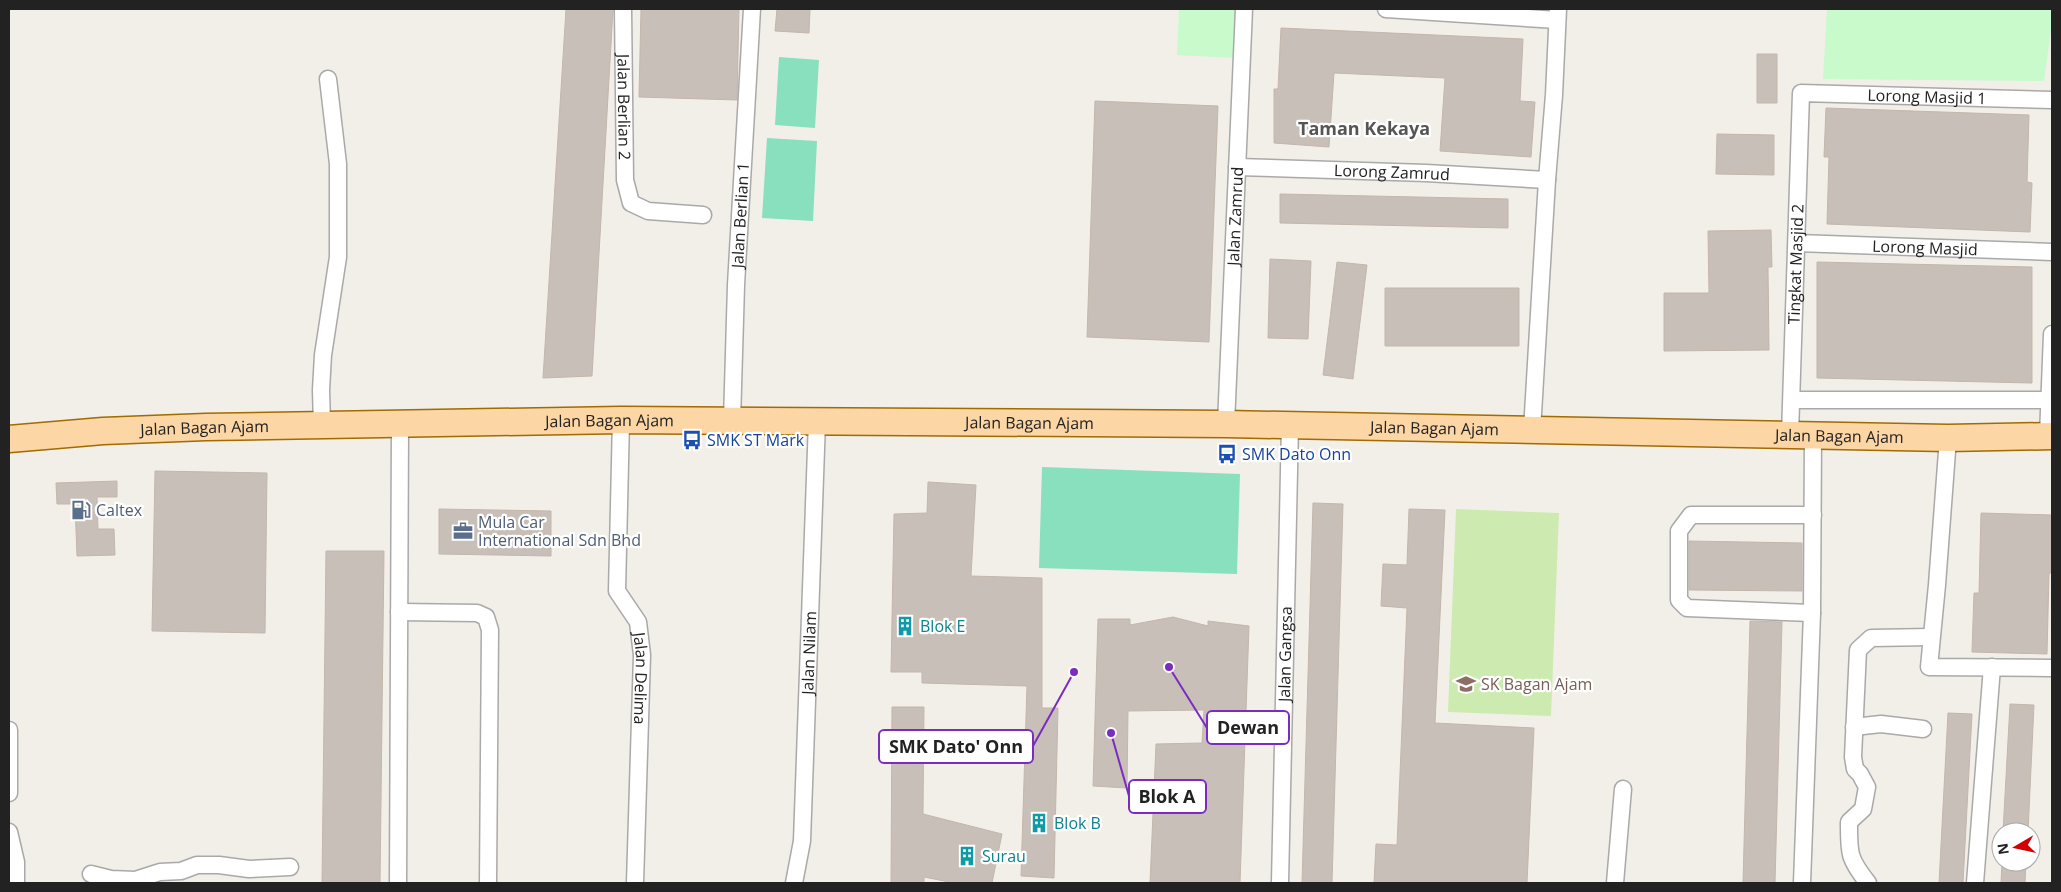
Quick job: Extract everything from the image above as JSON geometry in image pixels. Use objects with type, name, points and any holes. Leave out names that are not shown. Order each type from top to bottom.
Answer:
[{"type":"main road","name":"Jalan Bagan Ajam","points":[[9,439],[103,431],[621,420],[1226,424],[1948,438],[2050,436]]},
{"type":"street","name":"Jalan Berlian 2","points":[[622,9],[625,180],[631,203],[648,211],[703,215]]},
{"type":"street","name":"Jalan Berlian 1","points":[[732,421],[736,285],[752,9]]},
{"type":"street","name":"Jalan Zamrud","points":[[1226,424],[1244,9]]},
{"type":"street","points":[[1386,9],[1557,14],[1554,95],[1532,430]]},
{"type":"street","points":[[322,425],[323,355],[338,257],[338,164],[328,79]]},
{"type":"street","name":"Lorong Masjid 1","points":[[1801,93],[2052,100]]},
{"type":"street","name":"Tingkat Masjid 2","points":[[1801,93],[1792,400],[1802,435],[1813,514],[1812,613],[1802,883]]},
{"type":"street","name":"Lorong Zamrud","points":[[1237,167],[1426,173],[1547,180]]},
{"type":"street","name":"Lorong Masjid","points":[[1796,244],[2052,252]]},
{"type":"street","points":[[2050,436],[2048,400],[2052,334]]},
{"type":"street","points":[[1792,400],[2048,400]]},
{"type":"street","name":"Jalan Delima","points":[[621,420],[617,591],[638,622],[642,655],[635,883]]},
{"type":"street","name":"Jalan Nilam","points":[[794,883],[802,841],[817,421]]},
{"type":"street","points":[[398,883],[400,424]]},
{"type":"street","name":"Jalan Gangsa","points":[[1280,883],[1290,425]]},
{"type":"street","points":[[1948,438],[1929,667],[2051,668]]},
{"type":"street","points":[[1812,613],[1687,608],[1679,600],[1679,531],[1691,515],[1813,514]]},
{"type":"street","points":[[399,612],[477,613],[486,617],[490,630],[488,883]]},
{"type":"street","points":[[1868,883],[1854,866],[1849,848],[1849,822],[1863,809],[1866,787],[1860,774],[1854,769],[1858,650],[1871,638],[1931,637]]},
{"type":"street","points":[[1975,883],[1992,667]]},
{"type":"street","points":[[1854,727],[1887,724],[1923,729]]},
{"type":"street","points":[[9,730],[9,793]]},
{"type":"street","points":[[1615,883],[1623,789]]},
{"type":"street","points":[[9,832],[16,862],[16,883]]},
{"type":"street","points":[[91,874],[111,879],[135,880],[160,872],[178,877],[197,865],[219,865],[249,869],[290,867]]},
{"type":"green space","points":[[1179,9],[1238,9],[1235,58],[1177,55]]},
{"type":"green space","points":[[1827,9],[2052,9],[2052,23],[2044,81],[1823,79]]},
{"type":"green space","points":[[779,57],[819,60],[815,128],[775,125]]},
{"type":"green space","points":[[767,138],[817,141],[813,221],[762,218]]},
{"type":"green space","points":[[1042,467],[1240,474],[1237,574],[1039,568]]},
{"type":"green space","points":[[1456,509],[1559,513],[1551,716],[1448,712]]},
{"type":"building","points":[[566,9],[613,9],[592,376],[543,378]]},
{"type":"building","points":[[641,9],[739,9],[737,100],[639,97]]},
{"type":"building","points":[[777,9],[810,9],[809,33],[775,31]]},
{"type":"building","points":[[1281,28],[1523,39],[1520,101],[1535,102],[1531,157],[1440,151],[1445,78],[1334,73],[1329,147],[1274,143],[1274,89],[1278,89]]},
{"type":"building","points":[[1757,54],[1777,54],[1777,103],[1757,103]]},
{"type":"building","points":[[1095,101],[1218,106],[1209,342],[1087,337]]},
{"type":"building","points":[[1826,108],[2029,115],[2027,182],[2032,183],[2030,232],[1827,224],[1829,157],[1824,157]]},
{"type":"building","points":[[1717,134],[1774,135],[1774,175],[1716,174]]},
{"type":"building","points":[[1280,194],[1508,199],[1508,228],[1280,223]]},
{"type":"building","points":[[1771,230],[1772,267],[1768,267],[1769,350],[1664,351],[1664,293],[1709,293],[1708,231]]},
{"type":"building","points":[[1270,259],[1311,261],[1308,339],[1268,338]]},
{"type":"building","points":[[1337,262],[1367,265],[1353,379],[1323,375]]},
{"type":"building","points":[[1817,262],[2032,267],[2032,383],[1817,378]]},
{"type":"building","points":[[1385,288],[1519,288],[1519,346],[1385,346]]},
{"type":"building","points":[[155,471],[267,473],[265,633],[152,631]]},
{"type":"building","points":[[117,481],[117,497],[97,497],[98,529],[114,529],[115,555],[77,556],[75,504],[57,504],[56,483]]},
{"type":"building","points":[[928,482],[976,485],[971,576],[1042,578],[1042,708],[1058,708],[1054,878],[1021,876],[1027,686],[922,683],[922,672],[891,672],[894,514],[927,513]]},
{"type":"building","points":[[1313,503],[1343,504],[1332,883],[1302,883]]},
{"type":"building","points":[[439,509],[551,511],[551,556],[439,554]]},
{"type":"building","points":[[1409,509],[1445,510],[1435,723],[1534,728],[1527,883],[1374,883],[1376,844],[1397,845],[1407,608],[1381,606],[1383,564],[1407,565]]},
{"type":"building","points":[[1981,513],[2052,515],[2052,573],[2049,573],[2047,654],[1972,652],[1974,593],[1979,593]]},
{"type":"building","points":[[1689,541],[1802,543],[1802,591],[1689,590]]},
{"type":"building","points":[[326,551],[384,551],[380,883],[322,883]]},
{"type":"building","points":[[1173,617],[1208,626],[1208,621],[1249,626],[1240,883],[1150,883],[1156,744],[1202,743],[1204,710],[1128,711],[1127,788],[1093,786],[1098,619],[1130,619],[1130,625]]},
{"type":"building","points":[[1750,621],[1782,622],[1775,883],[1743,883]]},
{"type":"building","points":[[2010,704],[2034,705],[2028,822],[2004,822]]},
{"type":"building","points":[[892,707],[924,707],[923,814],[1002,834],[992,883],[954,883],[924,877],[924,883],[891,883]]},
{"type":"building","points":[[1948,713],[1972,714],[1963,883],[1939,883]]},
{"type":"building","points":[[2002,872],[2026,872],[2025,883],[2001,883]]},
{"type":"place","name":"SMK ST Mark","points":[[692,440]]},
{"type":"place","name":"SMK Dato Onn","points":[[1227,454]]},
{"type":"place","name":"Caltex","points":[[81,510]]},
{"type":"place","name":"Mula Car International Sdn Bhd","points":[[463,531]]},
{"type":"place","name":"Blok E","points":[[905,626]]},
{"type":"place","name":"Dewan","points":[[1169,667]]},
{"type":"place","name":"SMK Dato' Onn","points":[[1074,672]]},
{"type":"place","name":"SK Bagan Ajam","points":[[1466,684]]},
{"type":"place","name":"Blok A","points":[[1111,733]]},
{"type":"place","name":"Blok B","points":[[1039,823]]},
{"type":"place","name":"Surau","points":[[967,856]]},
{"type":"district","name":"Taman Kekaya","points":[[1364,128]]}]
